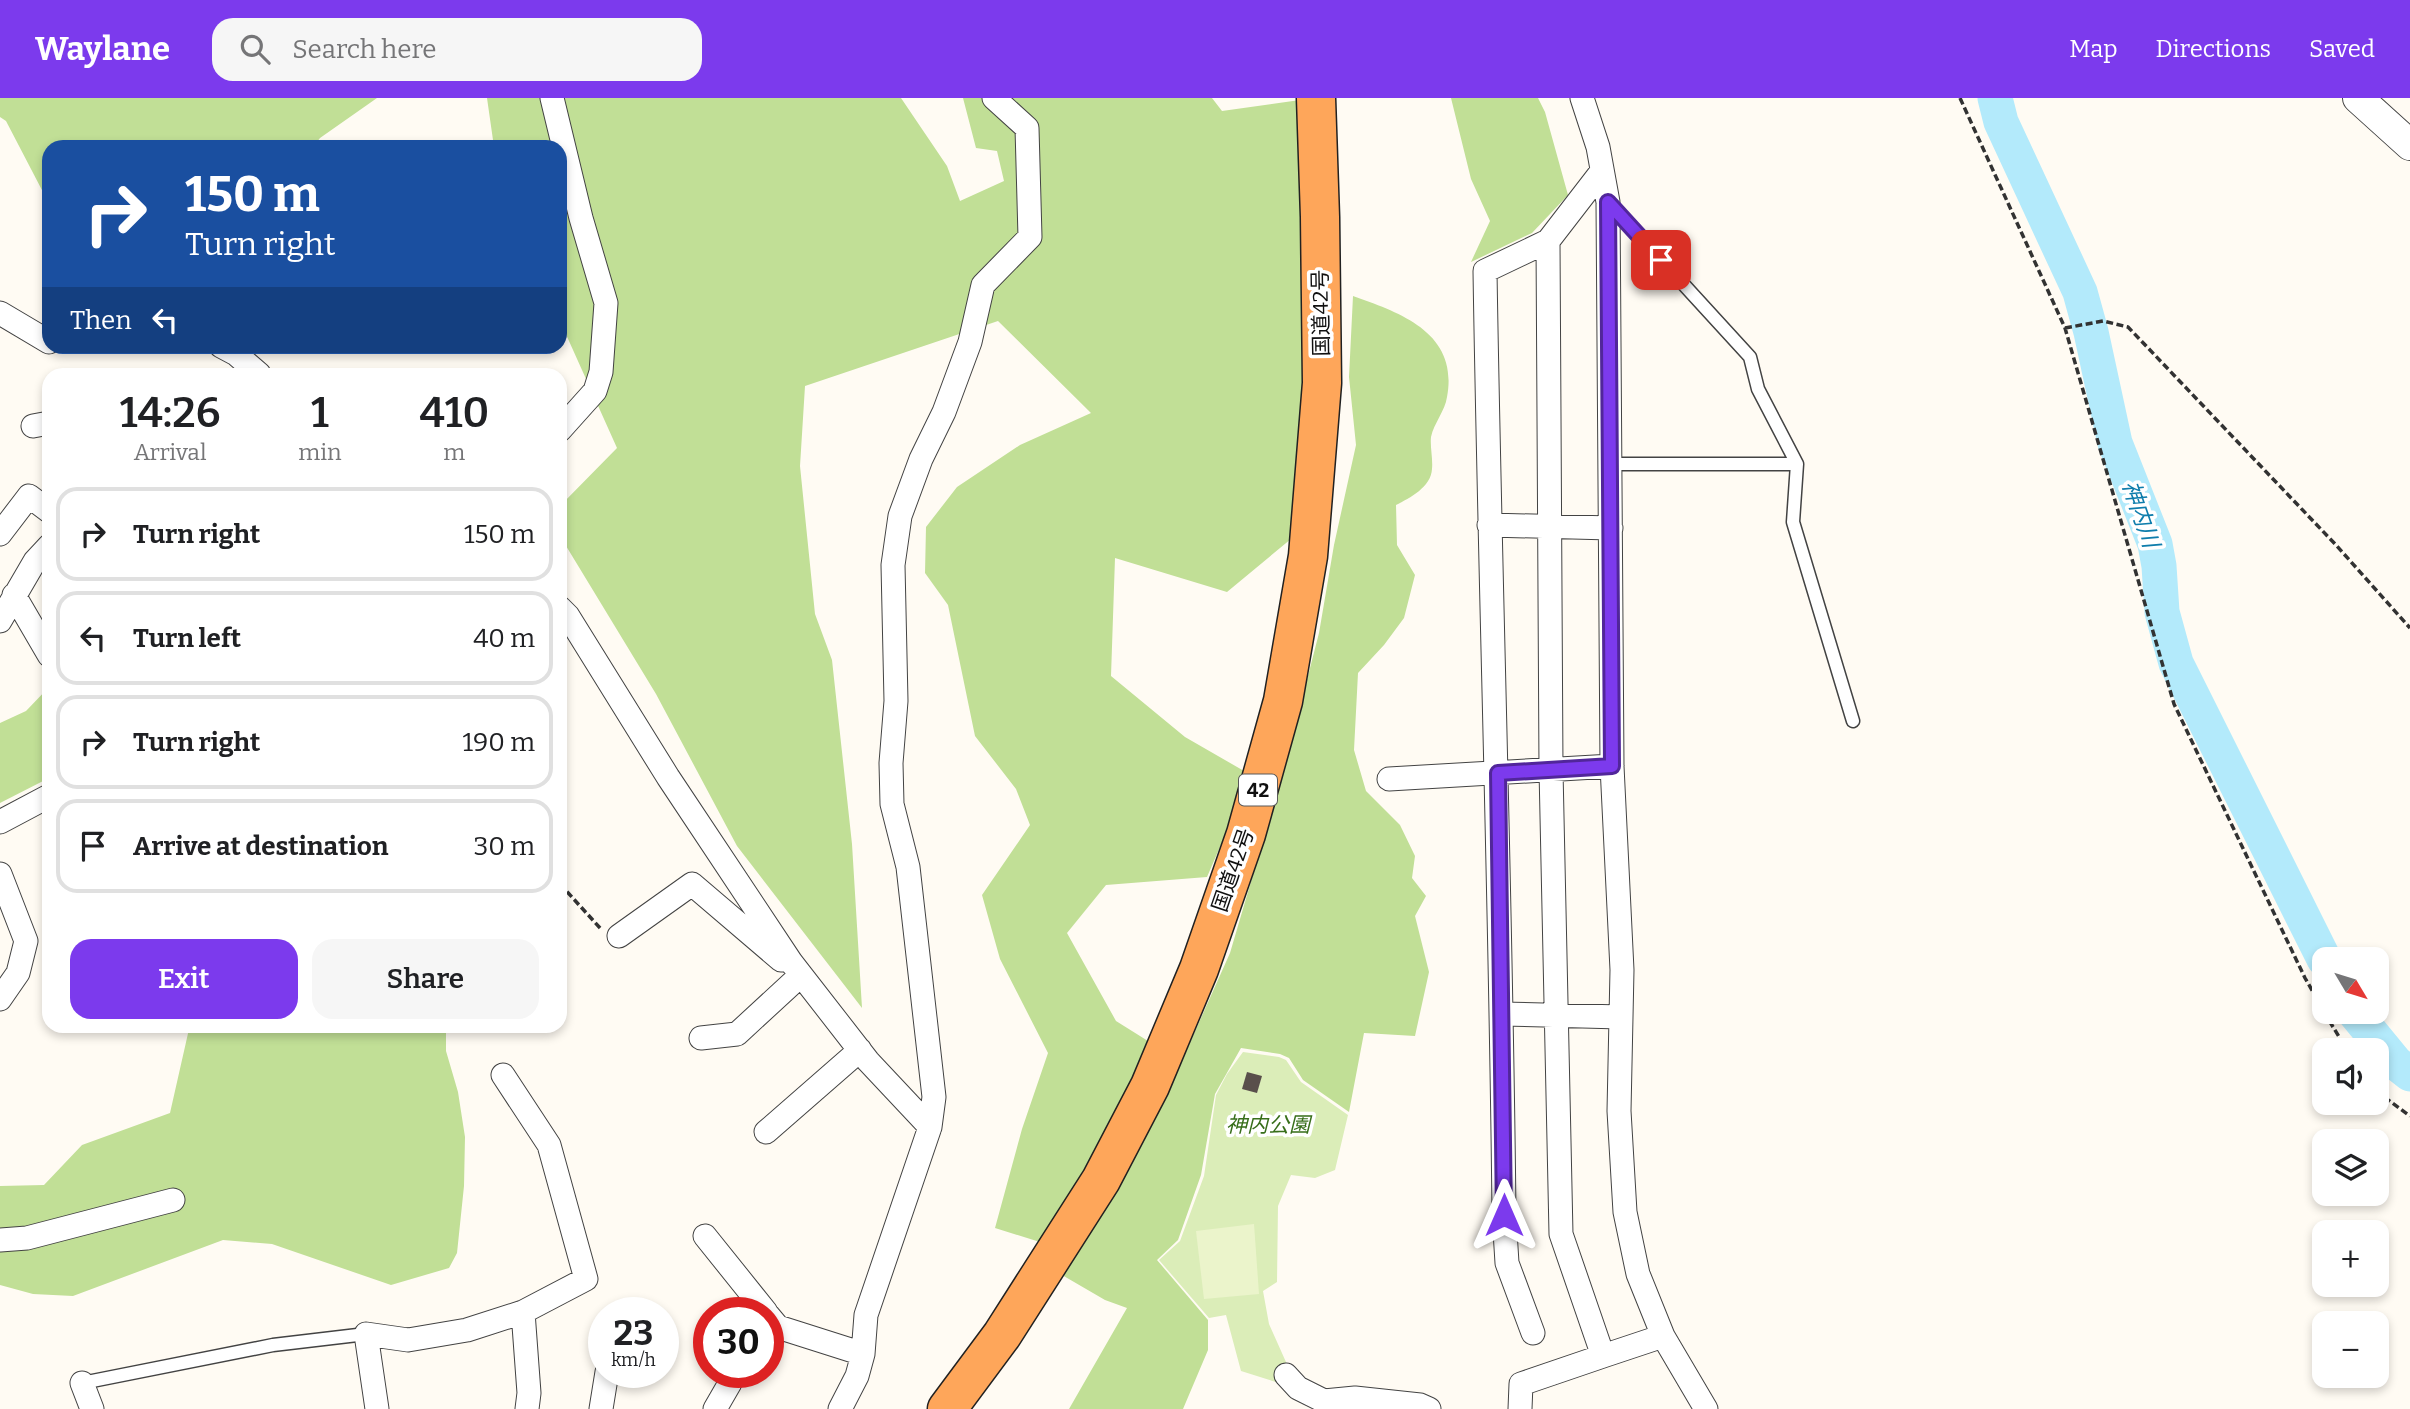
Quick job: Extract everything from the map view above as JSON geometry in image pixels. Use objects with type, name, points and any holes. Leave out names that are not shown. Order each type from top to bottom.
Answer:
[{"type":"highway","name":"国道42号","points":[[947,1409],[1002,1335],[1101,1180],[1150,1086],[1199,969],[1246,834],[1283,701],[1308,556],[1322,383],[1316,98]]},
{"type":"street","points":[[552,98],[562,140]]},
{"type":"street","points":[[840,1409],[857,1376],[863,1354],[866,1315],[930,1128],[934,1097],[908,867],[892,804],[891,763],[896,701],[893,565],[900,516],[970,342],[983,285],[1030,237],[1027,128],[994,98]]},
{"type":"street","points":[[1582,98],[1598,147],[1608,202],[1612,766],[1622,970],[1619,1111],[1625,1212],[1638,1274],[1663,1336],[1706,1409]]},
{"type":"street","points":[[2358,98],[2410,145]]},
{"type":"street","points":[[567,160],[606,303],[601,372],[595,391],[567,422]]},
{"type":"street","points":[[1533,1333],[1507,1263],[1504,1215],[1498,773],[1489,525],[1485,271],[1548,241],[1602,171]]},
{"type":"street","points":[[1548,241],[1551,769],[1561,1234],[1604,1356]]},
{"type":"street","points":[[0,313],[42,338]]},
{"type":"street","points":[[236,354],[252,368]]},
{"type":"street","points":[[0,534],[29,496],[42,506]]},
{"type":"street","points":[[1489,525],[1611,528]]},
{"type":"street","points":[[0,621],[42,554]]},
{"type":"street","points":[[14,595],[42,643]]},
{"type":"street","points":[[567,615],[668,776],[796,969],[860,1050],[930,1128]]},
{"type":"street","points":[[1389,779],[1612,766]]},
{"type":"street","points":[[0,822],[42,800]]},
{"type":"street","points":[[0,874],[26,941],[18,972],[0,999]]},
{"type":"street","points":[[613,935],[692,884],[779,960],[796,969]]},
{"type":"street","points":[[701,1038],[737,1034],[796,969]]},
{"type":"street","points":[[1502,1014],[1621,1017]]},
{"type":"street","points":[[766,1132],[860,1050]]},
{"type":"street","points":[[377,1409],[366,1334],[408,1340],[467,1329],[523,1312],[586,1279],[549,1144],[503,1075]]},
{"type":"street","points":[[0,1240],[27,1238],[173,1200]]},
{"type":"street","points":[[705,1236],[753,1297]]},
{"type":"street","points":[[523,1312],[527,1409]]},
{"type":"street","points":[[784,1329],[863,1354]]},
{"type":"street","points":[[1520,1409],[1521,1384],[1663,1336]]},
{"type":"street","points":[[1286,1375],[1298,1388],[1324,1401],[1355,1398],[1399,1402],[1429,1409]]},
{"type":"street","points":[[82,1383],[92,1409]]},
{"type":"street","points":[[601,1409],[604,1388]]},
{"type":"street","points":[[715,1409],[727,1388]]},
{"type":"lane","points":[[1608,202],[1749,357],[1758,389],[1797,464],[1793,522],[1853,721]]},
{"type":"lane","points":[[1610,464],[1797,464]]},
{"type":"lane","points":[[82,1383],[273,1345],[366,1334]]},
{"type":"path","points":[[1960,98],[2066,328],[2174,704],[2312,990]]},
{"type":"path","points":[[2066,328],[2103,321],[2129,327],[2410,628]]},
{"type":"path","points":[[567,891],[613,935]]},
{"type":"path","points":[[2389,1101],[2410,1116]]},
{"type":"green space","points":[[0,98],[377,98],[318,140],[42,140],[42,190],[6,121],[0,117]]},
{"type":"green space","points":[[487,98],[901,98],[947,166],[960,201],[1004,181],[997,151],[976,148],[963,98],[1212,98],[1222,111],[1300,100],[1307,270],[1297,534],[1227,592],[1115,558],[1111,676],[1185,737],[1251,775],[1207,877],[1106,885],[1067,933],[1116,1021],[1156,1046],[1043,1243],[995,1228],[1022,1129],[1048,1053],[1000,959],[982,895],[1030,825],[1016,789],[975,736],[948,605],[925,573],[926,527],[957,487],[1020,445],[1091,413],[998,321],[805,386],[800,466],[815,614],[832,660],[852,844],[862,1008],[737,846],[656,694],[567,548],[567,499],[617,448],[567,337],[567,140],[493,140]]},
{"type":"green space","points":[[1451,98],[1538,98],[1545,112],[1568,195],[1532,233],[1471,262],[1490,221],[1471,179]]},
{"type":"green space","points":[[1353,296],[1390,310],[1422,329],[1435,341],[1444,357],[1448,375],[1446,402],[1431,437],[1431,475],[1419,491],[1396,505],[1397,545],[1415,575],[1404,618],[1358,673],[1354,750],[1366,791],[1400,825],[1415,856],[1412,878],[1426,896],[1415,916],[1429,972],[1415,1036],[1364,1033],[1349,1112],[1303,1080],[1289,1058],[1241,1048],[1215,1094],[1201,1175],[1178,1240],[1157,1260],[1208,1320],[1208,1350],[1183,1409],[1069,1409],[1127,1308],[1105,1300],[1062,1275],[1115,1194],[1180,1065],[1230,953],[1283,773],[1319,633],[1334,545],[1356,445],[1349,377]]},
{"type":"green space","points":[[42,694],[42,782],[0,803],[0,723],[26,711]]},
{"type":"green space","points":[[188,1033],[446,1033],[446,1051],[458,1092],[465,1137],[464,1186],[457,1253],[449,1268],[391,1285],[272,1244],[223,1240],[73,1296],[33,1294],[0,1285],[0,1186],[44,1185],[82,1145],[170,1113]]},
{"type":"green space","name":"神内公園","points":[[1243,1052],[1286,1060],[1301,1082],[1348,1115],[1335,1170],[1315,1178],[1291,1175],[1278,1206],[1277,1282],[1263,1291],[1269,1324],[1290,1371],[1279,1383],[1241,1371],[1226,1315],[1209,1318],[1159,1260],[1180,1241],[1204,1176],[1216,1095]]},
{"type":"green space","points":[[1254,1224],[1259,1294],[1204,1299],[1196,1231]]},
{"type":"building","points":[[1247,1072],[1262,1076],[1257,1093],[1242,1089]]},
{"type":"waterway","name":"神内川","points":[[1995,98],[2001,122],[2080,292],[2115,443],[2155,544],[2162,612],[2176,663],[2318,947]]},
{"type":"waterway","name":"神内川","points":[[2364,1024],[2396,1063],[2410,1074]]},
{"type":"route","points":[[1504,1215],[1498,773],[1612,766],[1608,202],[1661,260]]}]
